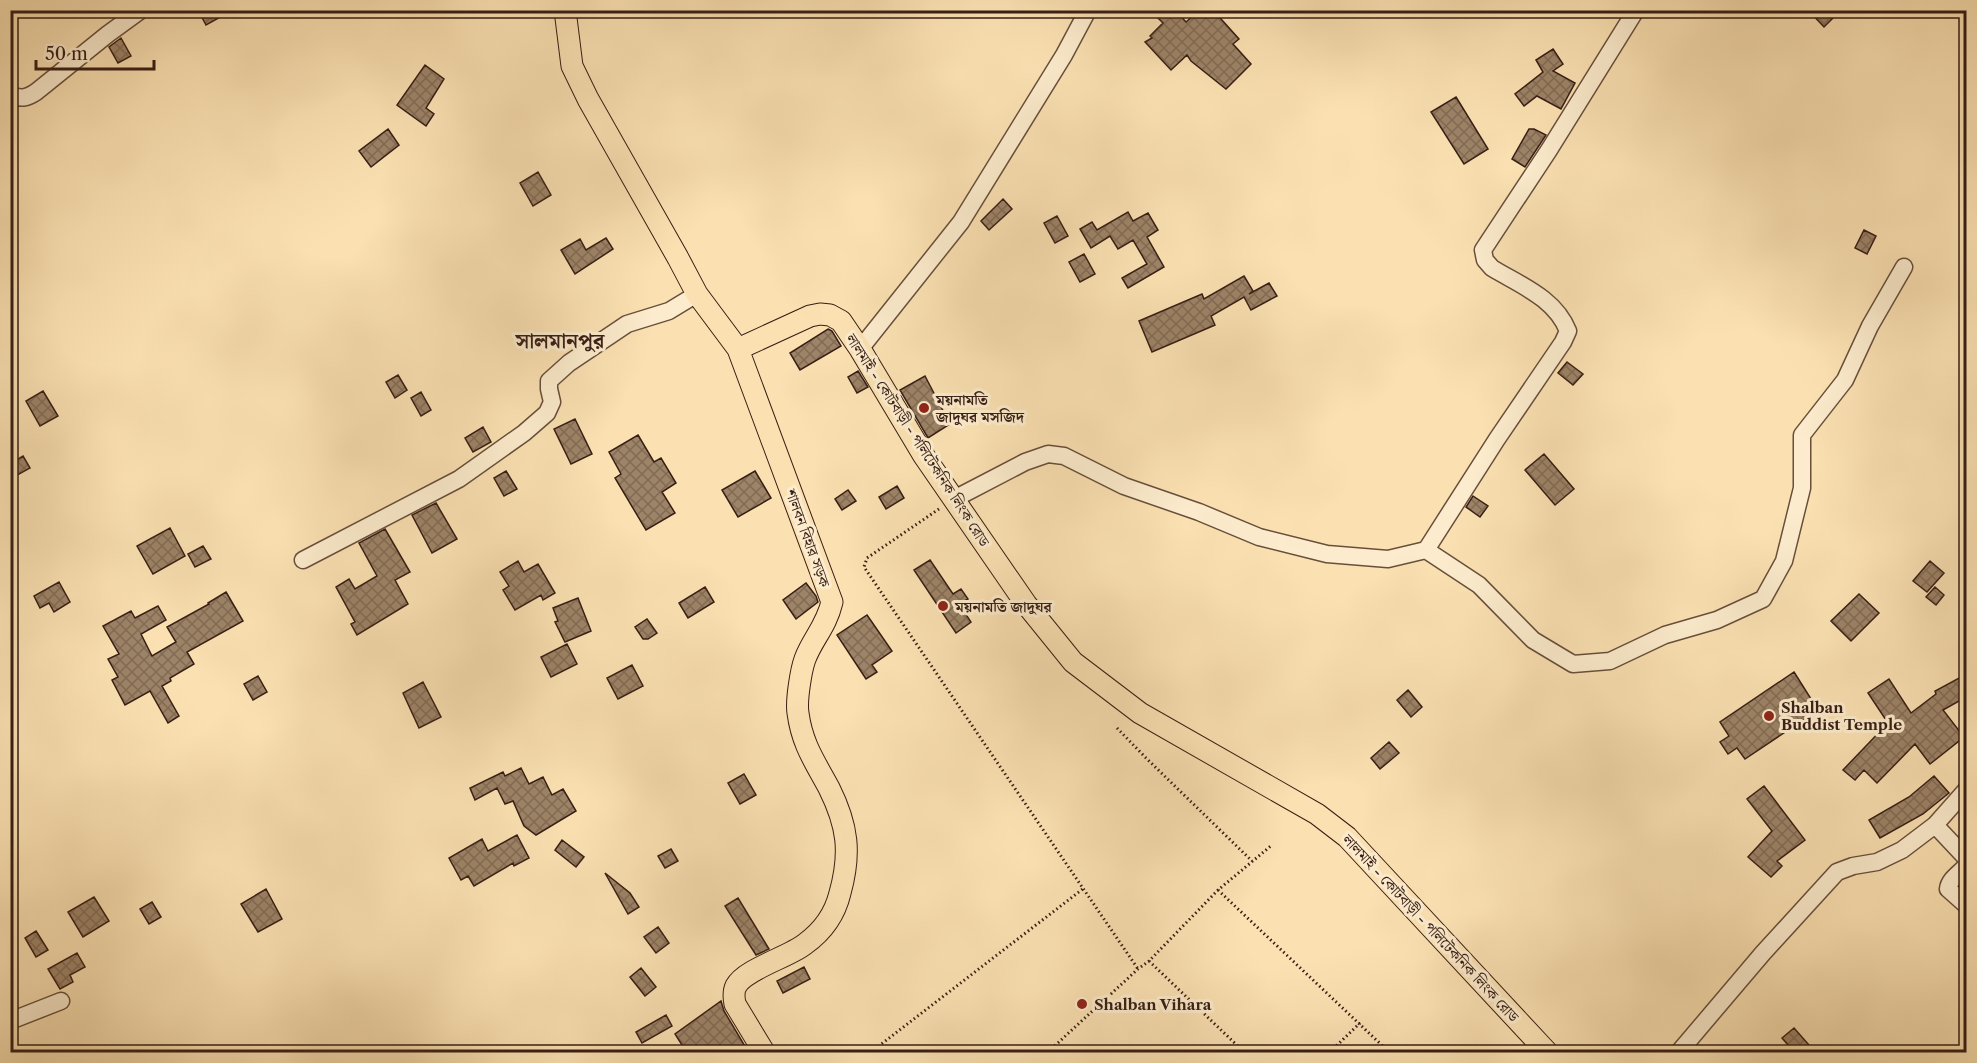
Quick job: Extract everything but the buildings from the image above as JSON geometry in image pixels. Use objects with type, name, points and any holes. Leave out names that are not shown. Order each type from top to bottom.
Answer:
[{"type":"main road","points":[[565,10],[572,66],[588,99],[697,294],[738,348]]},
{"type":"main road","name":"লালমাই - কোটবাড়ী - পলিটেকনিক লিংক রোড","points":[[738,348],[793,322],[820,314],[830,315],[842,321],[924,456],[1026,604],[1073,662],[1140,713],[1317,814],[1347,837],[1547,1053]]},
{"type":"main road","name":"শালবন বিহার সড়ক","points":[[738,348],[832,602],[828,618],[804,660],[798,712],[807,749],[830,790],[845,831],[848,863],[840,896],[830,920],[805,945],[752,972],[736,986],[735,1004],[764,1053]]},
{"type":"street","points":[[10,94],[17,98],[27,98],[141,10]]},
{"type":"street","points":[[860,349],[961,222],[1064,54],[1088,10]]},
{"type":"street","points":[[954,499],[1025,462],[1048,454],[1064,456],[1124,486],[1270,540],[1327,554],[1388,559],[1426,550],[1568,331],[1564,320],[1552,305],[1492,268],[1485,260],[1483,250],[1550,150],[1636,10]]},
{"type":"street","points":[[1426,550],[1479,585],[1533,640],[1573,664],[1610,661],[1665,635],[1717,620],[1763,599],[1784,561],[1802,488],[1802,435],[1845,380],[1870,326],[1904,267]]},
{"type":"street","points":[[303,560],[459,479],[524,434],[547,413],[552,402],[549,381],[569,363],[627,324],[669,310],[697,294]]},
{"type":"street","points":[[1679,1053],[1763,953],[1837,872],[1853,866],[1877,862],[1902,849],[1935,825],[1966,790]]},
{"type":"street","points":[[1935,825],[1966,858]]},
{"type":"street","points":[[1966,866],[1948,884],[1948,889],[1966,905]]},
{"type":"street","points":[[10,1021],[61,1001]]},
{"type":"path","points":[[954,499],[867,558],[864,567],[1138,969]]},
{"type":"path","points":[[1117,728],[1252,861]]},
{"type":"path","points":[[1048,1053],[1149,961],[1218,890],[1272,845]]},
{"type":"path","points":[[871,1053],[1084,888]]},
{"type":"path","points":[[1218,890],[1389,1053]]},
{"type":"path","points":[[1149,961],[1244,1053]]},
{"type":"path","points":[[1330,1053],[1360,1023]]},
{"type":"place","name":"ময়নামতি জাদুঘর মসজিদ","points":[[924,408]]},
{"type":"place","name":"ময়নামতি জাদুঘর","points":[[943,606]]},
{"type":"place","name":"Shalban Buddist Temple","points":[[1769,716]]},
{"type":"place","name":"Shalban Vihara","points":[[1082,1004]]},
{"type":"district","name":"সালমানপুর","points":[[560,340]]}]
